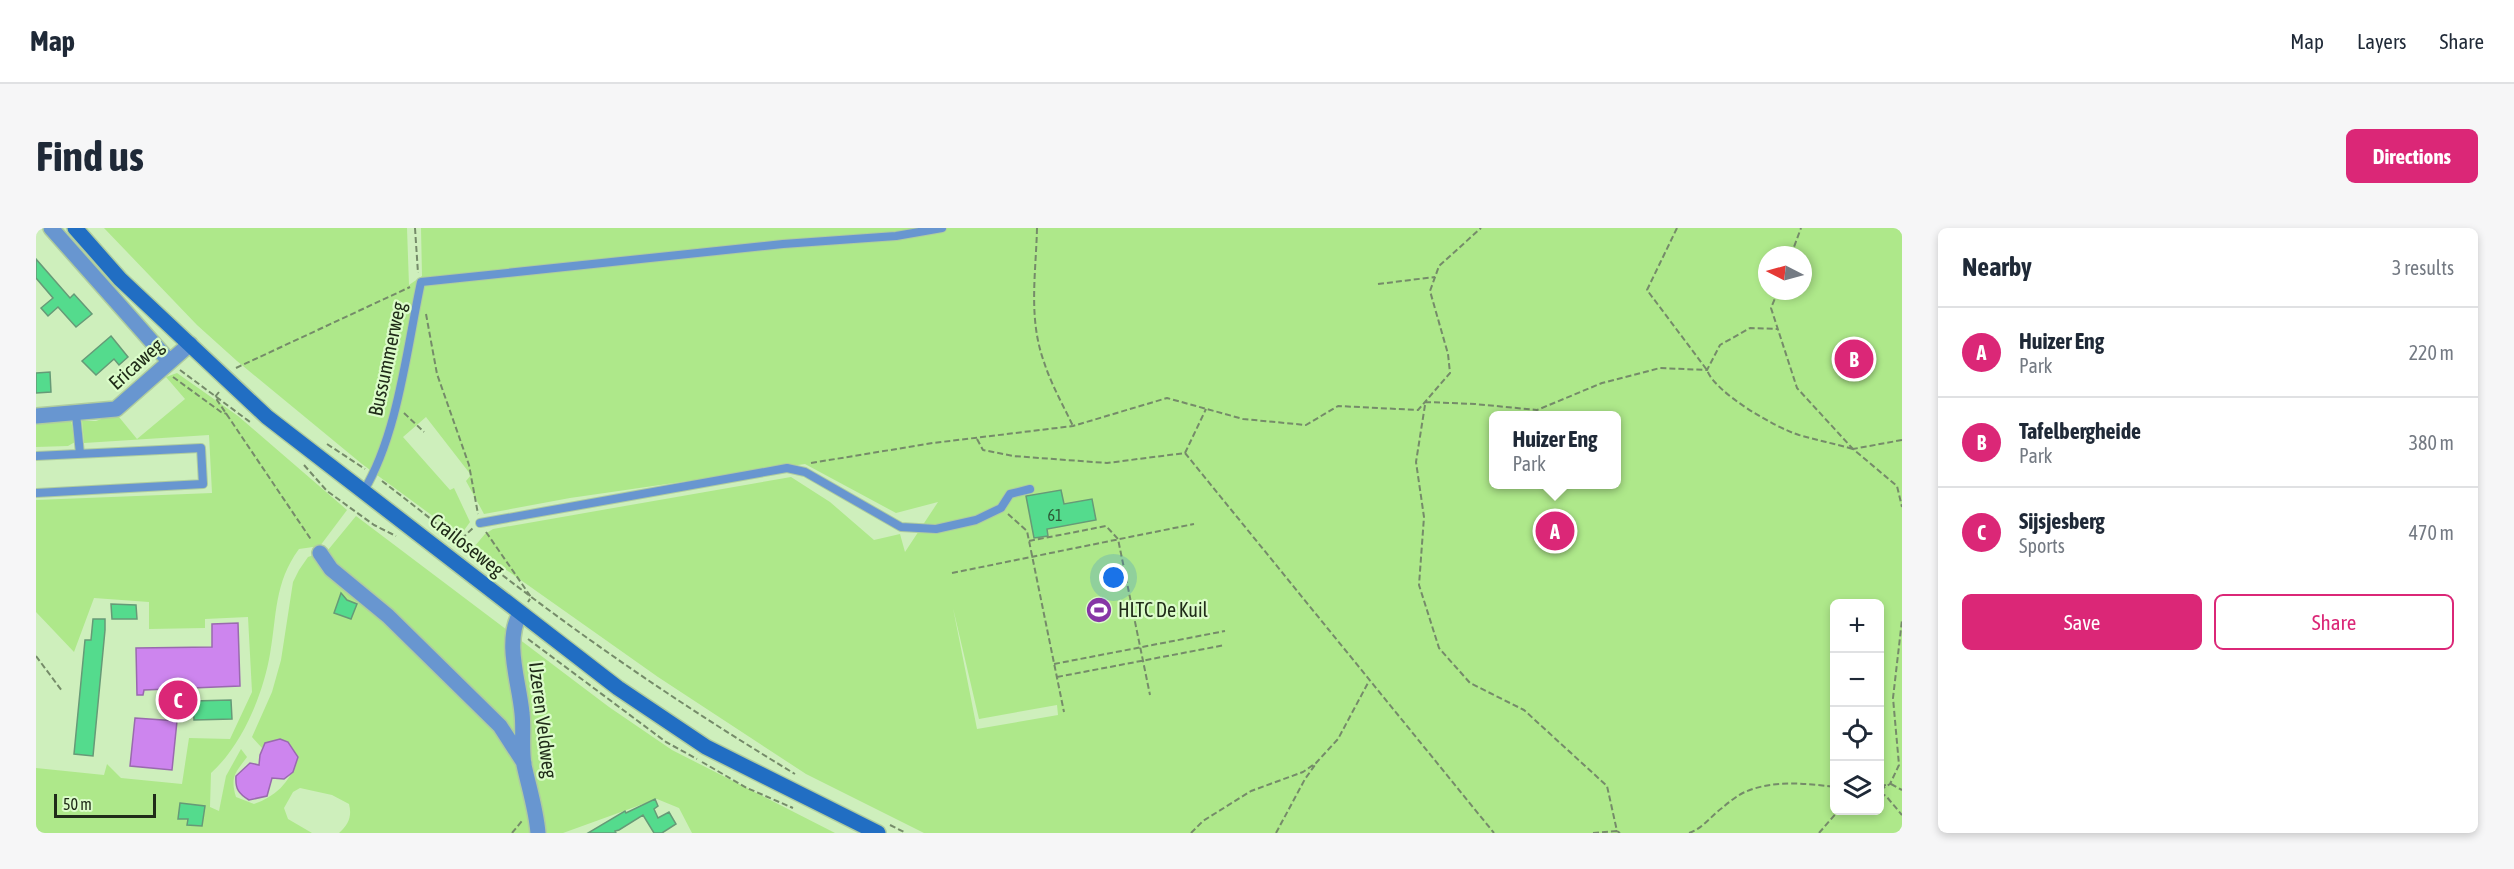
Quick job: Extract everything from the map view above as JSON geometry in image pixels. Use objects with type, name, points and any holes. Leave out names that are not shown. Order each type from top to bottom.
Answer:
[{"type":"main road","name":"Crailoseweg","points":[[75,228],[120,279],[267,417],[618,688],[706,747],[882,828]]},
{"type":"street","points":[[51,228],[165,365]]},
{"type":"street","name":"Ericaweg","points":[[36,417],[116,409],[190,344]]},
{"type":"street","points":[[320,553],[331,569],[388,616],[500,726],[524,763]]},
{"type":"street","name":"IJzeren Veldweg","points":[[520,613],[513,627],[513,646],[523,715],[524,763],[535,805],[538,833]]},
{"type":"lane","points":[[420,282],[783,244],[896,236],[942,228]]},
{"type":"lane","name":"Bussummerweg","points":[[363,492],[373,475],[396,405],[420,282]]},
{"type":"lane","points":[[76,414],[80,454]]},
{"type":"lane","points":[[36,456],[201,448],[203,484],[36,493]]},
{"type":"lane","points":[[480,523],[788,468],[805,472],[901,527],[936,529],[976,520],[1000,508],[1010,494],[1030,489]]},
{"type":"path","name":"Bussummerweg","points":[[415,228],[420,282]]},
{"type":"path","points":[[1037,228],[1034,284],[1036,328],[1043,362],[1073,426]]},
{"type":"path","points":[[788,468],[933,443],[1073,426],[1167,398],[1243,419],[1306,425],[1338,405],[1418,410],[1450,373],[1448,354],[1430,291],[1439,266],[1481,228]]},
{"type":"path","points":[[1677,228],[1647,290],[1707,370],[1710,379],[1735,401],[1797,434],[1853,449],[1902,440]]},
{"type":"path","points":[[1794,246],[1801,228]]},
{"type":"path","points":[[1378,284],[1435,277]]},
{"type":"path","points":[[235,369],[239,364],[420,282]]},
{"type":"path","points":[[1774,300],[1771,308],[1797,388],[1853,449],[1897,486],[1902,507]]},
{"type":"path","points":[[425,305],[437,374],[469,465],[480,523],[531,597]]},
{"type":"path","points":[[1707,370],[1720,345],[1750,328],[1778,328]]},
{"type":"path","points":[[165,365],[253,425]]},
{"type":"path","points":[[165,365],[221,412],[227,414]]},
{"type":"path","points":[[1425,402],[1537,410],[1602,383],[1660,368],[1707,370]]},
{"type":"path","points":[[215,397],[320,553]]},
{"type":"path","points":[[1425,402],[1416,462],[1424,518],[1419,585],[1439,648],[1470,683],[1524,710],[1607,786],[1618,832],[1593,833]]},
{"type":"path","points":[[396,405],[424,432]]},
{"type":"path","points":[[1185,453],[1206,409]]},
{"type":"path","points":[[977,439],[983,450],[1013,456],[1107,463],[1185,453]]},
{"type":"path","name":"Crailoseweg","points":[[324,442],[373,475],[460,540],[531,597],[698,715],[795,774]]},
{"type":"path","points":[[1185,453],[1494,833]]},
{"type":"path","name":"Crailoseweg","points":[[302,463],[327,491],[374,525],[404,542]]},
{"type":"path","points":[[1000,508],[1027,531],[1064,712]]},
{"type":"path","points":[[460,540],[480,523]]},
{"type":"path","points":[[952,573],[1194,524]]},
{"type":"path","points":[[1029,541],[1106,526],[1119,539],[1150,695]]},
{"type":"path","points":[[1884,788],[1890,784],[1899,765],[1893,699],[1902,620]]},
{"type":"path","points":[[1054,664],[1225,631]]},
{"type":"path","points":[[1057,677],[1225,645]]},
{"type":"path","points":[[36,656],[62,691]]},
{"type":"path","points":[[1276,833],[1305,779],[1338,739],[1370,680]]},
{"type":"path","points":[[1191,833],[1203,821],[1251,791],[1303,772],[1316,763]]},
{"type":"path","points":[[1689,833],[1696,831],[1722,808],[1745,792],[1776,785],[1811,784],[1830,786]]},
{"type":"path","points":[[1890,784],[1902,790]]},
{"type":"path","points":[[1884,794],[1902,815]]},
{"type":"path","points":[[1819,833],[1835,815]]},
{"type":"path","points":[[882,828],[906,833]]},
{"type":"green space","points":[[104,228],[407,228],[409,285],[422,276],[421,228],[1902,228],[1902,833],[924,833],[806,774],[658,677],[474,547],[485,534],[493,529],[791,477],[830,502],[874,540],[900,534],[905,552],[938,502],[896,513],[805,464],[570,498],[484,514],[466,481],[471,475],[426,417],[403,437],[450,490],[454,488],[470,522],[460,536],[362,464],[197,325]],"holes":[[[953,608],[979,719],[1057,705],[1058,715],[977,729]]]},
{"type":"green space","points":[[177,373],[238,416],[347,510],[320,546],[299,549],[285,574],[262,686],[250,718],[241,734],[222,762],[211,773],[210,807],[219,811],[226,776],[241,749],[247,757],[235,776],[236,797],[254,804],[276,792],[287,780],[295,766],[298,757],[265,743],[262,748],[252,737],[272,692],[281,660],[293,582],[308,557],[328,550],[356,516],[609,707],[672,750],[835,833],[692,833],[679,808],[657,799],[563,833],[339,833],[349,820],[349,804],[332,795],[300,788],[293,792],[284,808],[288,819],[312,833],[36,833],[36,768],[104,775],[107,764],[121,778],[182,784],[189,738],[230,739],[252,692],[248,617],[205,619],[205,628],[149,629],[149,602],[94,598],[74,652],[36,612],[36,500],[212,493],[209,435],[84,443],[82,421],[96,421],[118,413],[121,414],[119,417],[137,439],[185,399],[166,377]]},
{"type":"green space","points":[[71,420],[75,442],[68,446],[36,447],[36,424]]},
{"type":"shaded area","points":[[238,623],[240,686],[144,690],[143,695],[137,695],[136,648],[212,647],[212,624]]},
{"type":"shaded area","points":[[135,718],[177,721],[172,770],[130,766]]},
{"type":"shaded area","points":[[280,739],[288,742],[298,757],[293,772],[284,779],[272,778],[267,796],[249,800],[238,791],[236,776],[250,763],[259,765],[265,743]]},
{"type":"building","points":[[36,259],[70,298],[74,294],[92,314],[76,327],[58,307],[48,316],[41,308],[53,298],[36,278]]},
{"type":"building","points":[[111,336],[128,357],[119,365],[114,359],[96,375],[82,361]]},
{"type":"building","points":[[50,372],[51,392],[36,393],[36,373]]},
{"type":"building","points":[[1061,490],[1064,504],[1092,499],[1096,520],[1047,529],[1048,536],[1034,538],[1026,496]]},
{"type":"building","points":[[341,593],[347,600],[357,604],[351,619],[334,613]]},
{"type":"building","points":[[111,604],[136,605],[137,619],[112,619]]},
{"type":"building","points":[[93,619],[105,619],[105,630],[93,756],[74,754],[85,640],[91,640]]},
{"type":"building","points":[[231,700],[232,719],[194,720],[193,701]]},
{"type":"building","points":[[655,799],[658,806],[654,809],[658,818],[669,812],[676,824],[662,833],[654,833],[643,815],[615,831],[616,833],[588,833],[625,811],[626,813]]},
{"type":"building","points":[[180,803],[205,806],[202,826],[187,825],[188,819],[178,819]]},
{"type":"place","name":"Tafelbergheide","points":[[1854,359]]},
{"type":"place","name":"Huizer Eng","points":[[1555,531]]},
{"type":"place","name":"HLTC De Kuil","points":[[1099,610]]},
{"type":"place","name":"Sijsjesberg","points":[[178,700]]}]
